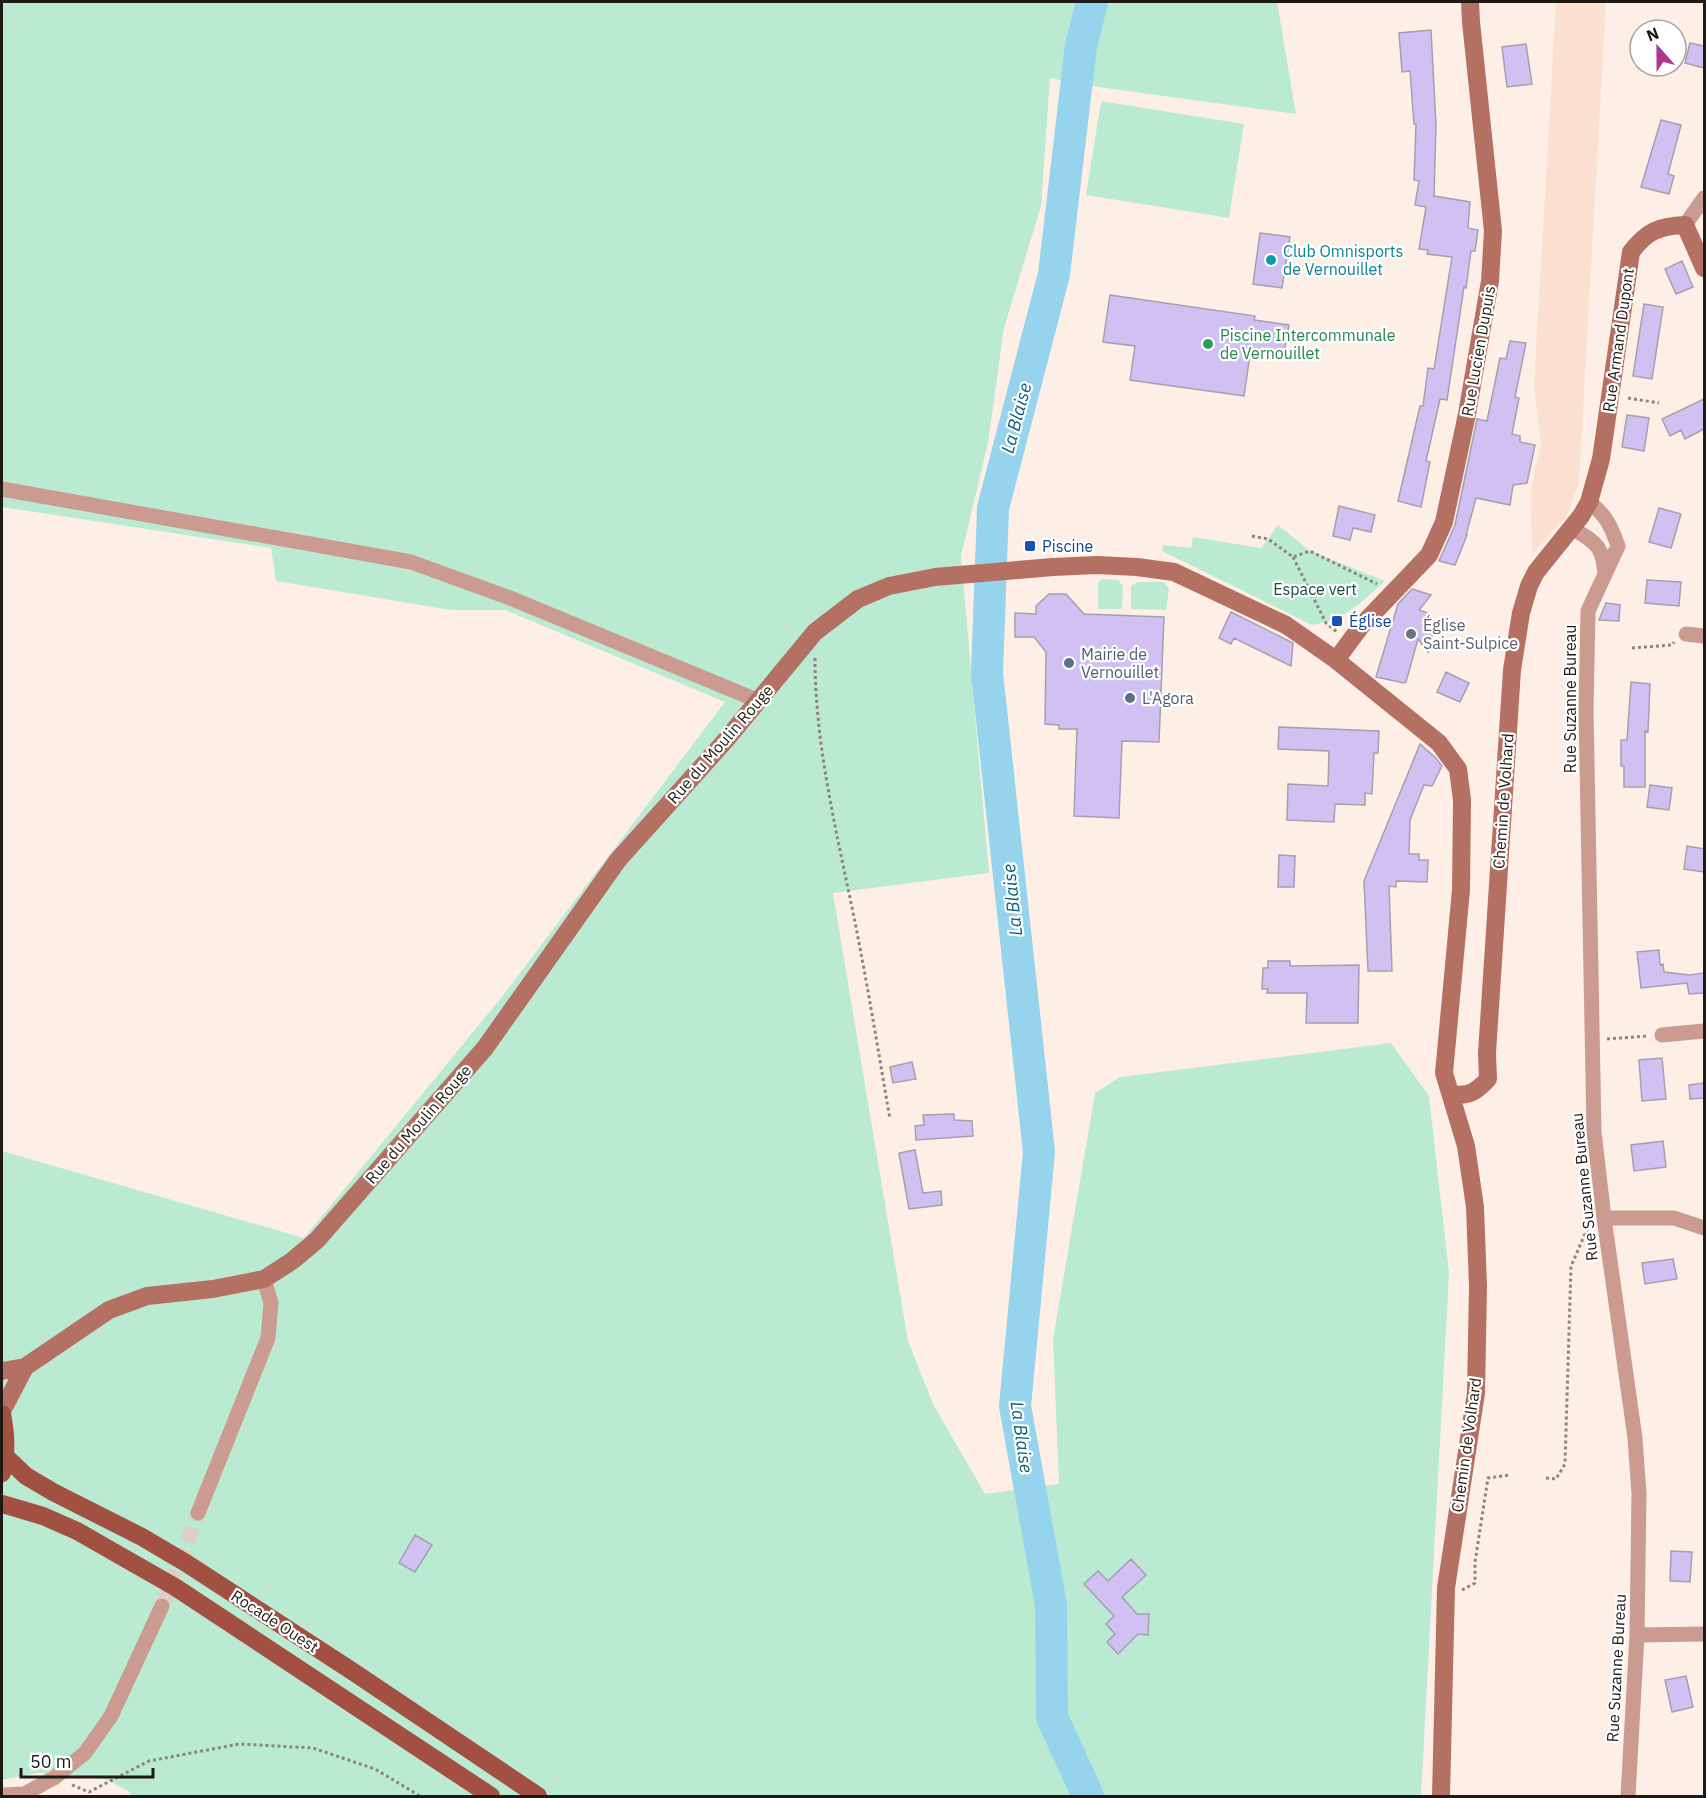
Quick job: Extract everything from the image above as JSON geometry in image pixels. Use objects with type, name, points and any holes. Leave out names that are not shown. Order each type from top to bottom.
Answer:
[{"type":"main road","points":[[2,1412],[6,1434],[4,1465]]},
{"type":"main road","name":"Rocade Ouest","points":[[4,1465],[142,1537],[186,1563],[352,1671],[538,1797]]},
{"type":"main road","name":"Rocade Ouest","points":[[2,1504],[43,1516],[77,1531],[176,1587],[491,1797]]},
{"type":"street","name":"Rue Lucien Dupuis","points":[[1336,660],[1362,625],[1429,555],[1444,522],[1467,414],[1490,281],[1493,231],[1470,2]]},
{"type":"street","points":[[1704,198],[1685,225],[1704,268]]},
{"type":"street","name":"Rue Armand Dupont","points":[[1589,502],[1601,459],[1631,252],[1641,239],[1653,231],[1668,226],[1685,225]]},
{"type":"street","points":[[2,489],[411,562],[510,598],[759,701]]},
{"type":"street","name":"Chemin de Volhard","points":[[1452,1094],[1464,1096],[1477,1091],[1488,1079],[1487,1053],[1492,963],[1512,670],[1524,601],[1529,586],[1550,553],[1572,528],[1589,502]]},
{"type":"street","name":"Rue Suzanne Bureau","points":[[1589,502],[1610,523],[1618,546],[1588,611],[1586,710],[1594,1131],[1635,1438],[1639,1494],[1637,1635],[1628,1797]]},
{"type":"street","points":[[1572,528],[1597,543],[1604,556],[1605,575]]},
{"type":"street","name":"Rue du Moulin Rouge","points":[[2,1371],[25,1367],[109,1310],[147,1296],[213,1290],[264,1279],[317,1240],[484,1048],[618,860],[725,741],[815,632],[858,600],[889,586],[935,577],[1097,565],[1137,567],[1174,572],[1286,625],[1336,660]]},
{"type":"street","points":[[1686,634],[1704,636]]},
{"type":"street","name":"Chemin de Volhard","points":[[1336,660],[1439,743],[1458,769],[1462,800],[1461,890],[1444,1073],[1466,1146],[1475,1207],[1478,1286],[1476,1394],[1446,1588],[1441,1797]]},
{"type":"street","points":[[1662,1035],[1704,1030]]},
{"type":"street","points":[[1604,1218],[1674,1218],[1704,1228]]},
{"type":"street","points":[[198,1513],[268,1338],[271,1303],[264,1279]]},
{"type":"street","name":"Rue du Moulin Rouge","points":[[2,1412],[25,1367]]},
{"type":"street","points":[[2,1795],[24,1794],[54,1778],[85,1753],[111,1716],[162,1605]]},
{"type":"street","points":[[1637,1635],[1704,1634]]},
{"type":"path","points":[[1610,395],[1659,403]]},
{"type":"path","points":[[1252,536],[1268,539],[1293,557],[1326,623],[1350,641]]},
{"type":"path","points":[[1293,557],[1310,551],[1392,592]]},
{"type":"path","points":[[815,632],[815,687],[822,746],[836,833],[860,948],[890,1119]]},
{"type":"path","points":[[1632,648],[1672,645],[1677,634],[1686,634]]},
{"type":"path","points":[[1593,1040],[1662,1035]]},
{"type":"path","points":[[1546,1478],[1556,1479],[1565,1464],[1571,1266],[1587,1226],[1604,1218]]},
{"type":"path","points":[[1446,1588],[1464,1590],[1475,1583],[1475,1562],[1488,1478],[1510,1475]]},
{"type":"path","points":[[54,1778],[89,1792],[149,1761],[239,1744],[313,1748],[375,1769],[420,1797]]},
{"type":"shaded area","points":[[1556,2],[1606,2],[1579,482],[1567,516],[1532,554],[1531,489],[1541,443],[1534,386]]},
{"type":"green space","points":[[2,2],[1277,2],[1296,114],[1098,87],[1050,78],[1041,206],[1004,328],[988,443],[961,556],[989,873],[833,893],[908,1341],[933,1404],[985,1494],[1059,1484],[1053,1339],[1095,1093],[1120,1077],[1391,1043],[1429,1096],[1449,1273],[1421,1796],[130,1796],[130,1792],[105,1779],[37,1773],[2,1780],[2,1151],[304,1238],[501,998],[725,702],[505,610],[450,610],[276,581],[271,548],[2,507]]},
{"type":"green space","points":[[1101,101],[1244,124],[1229,218],[1086,195]]},
{"type":"green space","name":"Espace vert","points":[[1278,525],[1310,551],[1385,581],[1344,614],[1312,625],[1162,551],[1163,545],[1191,548],[1193,537],[1261,548]]},
{"type":"green space","points":[[1102,579],[1119,580],[1123,586],[1122,609],[1098,609],[1098,583]]},
{"type":"green space","points":[[1137,582],[1164,582],[1169,589],[1166,610],[1131,609],[1131,586]]},
{"type":"building","points":[[1431,30],[1436,125],[1434,196],[1470,202],[1468,228],[1478,230],[1475,251],[1471,251],[1466,288],[1464,287],[1447,400],[1440,399],[1426,461],[1430,462],[1421,507],[1398,501],[1420,406],[1423,406],[1428,368],[1434,369],[1452,257],[1427,254],[1428,250],[1419,249],[1426,207],[1415,205],[1419,181],[1414,180],[1416,124],[1414,124],[1410,71],[1402,72],[1399,33]]},
{"type":"building","points":[[1690,43],[1704,46],[1704,68],[1688,64]]},
{"type":"building","points":[[1526,44],[1532,84],[1507,87],[1502,47]]},
{"type":"building","points":[[1661,120],[1681,125],[1668,174],[1674,176],[1669,194],[1641,187]]},
{"type":"building","name":"Club Omnisports de Vernouillet","points":[[1260,233],[1290,237],[1282,288],[1253,284]]},
{"type":"building","points":[[1682,261],[1693,287],[1676,294],[1665,269]]},
{"type":"building","name":"Piscine Intercommunale de Vernouillet","points":[[1110,295],[1255,316],[1254,320],[1289,325],[1284,353],[1251,348],[1244,396],[1130,380],[1135,346],[1103,342]]},
{"type":"building","points":[[1644,304],[1663,307],[1652,379],[1633,376]]},
{"type":"building","points":[[1510,341],[1526,343],[1515,397],[1519,398],[1512,434],[1520,436],[1520,442],[1535,445],[1527,483],[1513,485],[1510,505],[1476,498],[1467,535],[1455,565],[1439,561],[1455,525],[1477,419],[1487,421],[1500,358],[1506,359]]},
{"type":"building","points":[[1704,399],[1704,429],[1685,439],[1681,430],[1670,436],[1662,419]]},
{"type":"building","points":[[1627,415],[1649,418],[1644,451],[1622,447]]},
{"type":"building","points":[[1339,506],[1375,515],[1371,532],[1353,528],[1350,540],[1333,536]]},
{"type":"building","points":[[1659,508],[1681,514],[1671,548],[1649,542]]},
{"type":"building","points":[[1647,580],[1681,582],[1679,606],[1645,603]]},
{"type":"building","name":"Église Saint-Sulpice","points":[[1412,589],[1431,595],[1419,610],[1430,614],[1429,618],[1434,627],[1428,652],[1418,639],[1404,683],[1376,677],[1398,604]]},
{"type":"building","points":[[1049,594],[1066,594],[1084,614],[1164,617],[1159,742],[1122,741],[1119,818],[1074,816],[1077,729],[1059,729],[1059,725],[1045,724],[1046,652],[1034,637],[1015,637],[1015,613],[1036,614],[1036,606]]},
{"type":"building","points":[[1606,603],[1620,605],[1619,621],[1599,620]]},
{"type":"building","points":[[1231,612],[1293,643],[1291,666],[1234,638],[1231,644],[1219,638]]},
{"type":"building","points":[[1446,672],[1469,683],[1460,702],[1437,692]]},
{"type":"building","points":[[1631,682],[1650,684],[1648,732],[1645,731],[1645,787],[1624,787],[1624,766],[1621,766],[1621,740],[1627,740]]},
{"type":"building","points":[[1279,727],[1379,731],[1378,753],[1374,753],[1372,794],[1365,793],[1365,805],[1335,804],[1334,822],[1287,820],[1288,784],[1328,786],[1329,751],[1278,749]]},
{"type":"building","points":[[1420,744],[1442,766],[1432,786],[1424,785],[1410,820],[1409,854],[1419,854],[1419,860],[1428,860],[1427,882],[1396,881],[1396,887],[1389,886],[1392,971],[1368,971],[1364,881]]},
{"type":"building","points":[[1650,785],[1672,788],[1669,810],[1647,807]]},
{"type":"building","points":[[1687,846],[1704,849],[1704,872],[1684,869]]},
{"type":"building","points":[[1279,855],[1295,856],[1294,887],[1278,887]]},
{"type":"building","points":[[1659,950],[1660,965],[1663,964],[1664,972],[1690,975],[1704,973],[1704,993],[1689,994],[1687,983],[1641,988],[1637,952]]},
{"type":"building","points":[[1268,961],[1290,961],[1290,966],[1359,965],[1358,1023],[1306,1023],[1307,993],[1267,993],[1268,989],[1262,989],[1263,968],[1268,968]]},
{"type":"building","points":[[1662,1058],[1666,1099],[1642,1101],[1639,1060]]},
{"type":"building","points":[[912,1062],[916,1079],[893,1083],[890,1067]]},
{"type":"building","points":[[1704,1083],[1704,1098],[1690,1099],[1689,1085]]},
{"type":"building","points":[[954,1114],[954,1120],[972,1121],[973,1136],[916,1140],[915,1126],[924,1125],[923,1115]]},
{"type":"building","points":[[1663,1141],[1666,1167],[1634,1171],[1631,1145]]},
{"type":"building","points":[[915,1150],[923,1193],[941,1191],[942,1205],[909,1209],[899,1153]]},
{"type":"building","points":[[1673,1259],[1677,1279],[1645,1284],[1642,1263]]},
{"type":"building","points":[[415,1535],[432,1545],[415,1572],[399,1563]]},
{"type":"building","points":[[1671,1551],[1692,1552],[1690,1582],[1670,1581]]},
{"type":"building","points":[[1131,1559],[1146,1575],[1122,1597],[1137,1614],[1149,1614],[1148,1635],[1138,1634],[1118,1654],[1107,1642],[1115,1634],[1106,1624],[1114,1616],[1084,1584],[1098,1571],[1108,1581]]},
{"type":"building","points":[[1686,1676],[1693,1707],[1672,1712],[1665,1680]]},
{"type":"waterway","name":"La Blaise","points":[[1088,1796],[1052,1717],[1051,1605],[1015,1406],[1039,1152],[987,673],[993,508],[1054,274],[1081,46],[1092,2]]},
{"type":"tunnel","points":[[162,1606],[198,1513]]},
{"type":"place","name":"Club Omnisports de Vernouillet","points":[[1271,260]]},
{"type":"place","name":"Piscine Intercommunale de Vernouillet","points":[[1208,344]]},
{"type":"place","name":"Piscine","points":[[1030,546]]},
{"type":"place","name":"Église","points":[[1337,621]]},
{"type":"place","name":"Église Saint-Sulpice","points":[[1411,634]]},
{"type":"place","name":"Mairie de Vernouillet","points":[[1069,663]]},
{"type":"place","name":"L'Agora","points":[[1130,698]]}]
